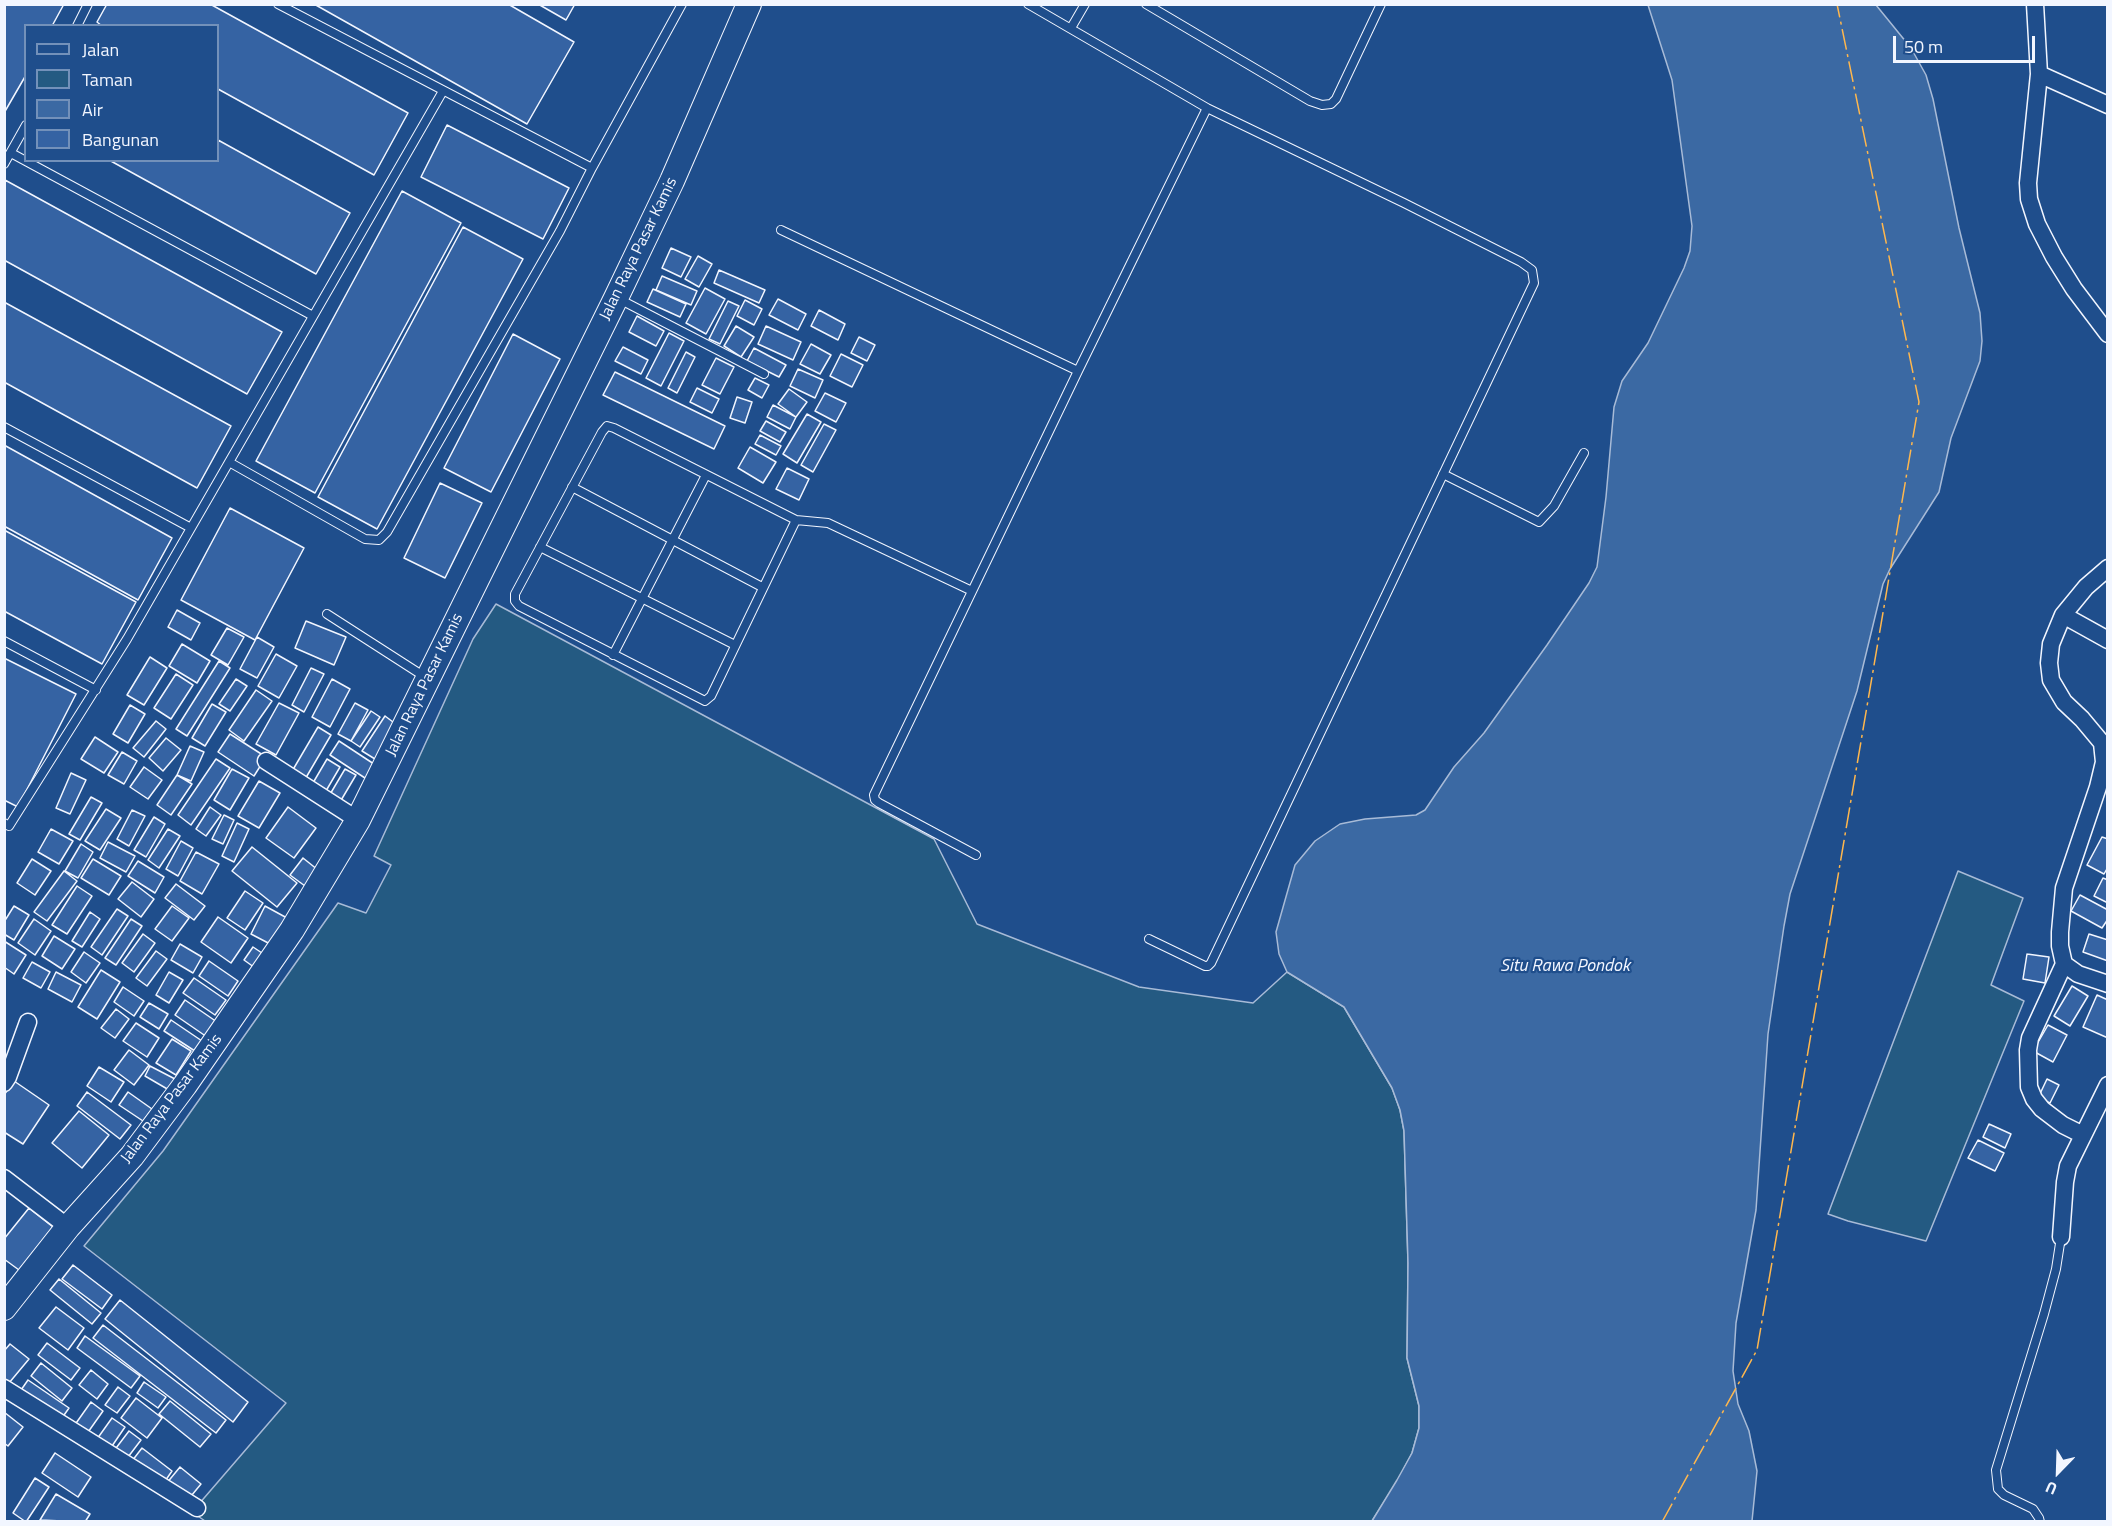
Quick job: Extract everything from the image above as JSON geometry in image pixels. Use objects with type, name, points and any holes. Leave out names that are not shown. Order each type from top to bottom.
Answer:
[{"type":"main road","name":"Jalan Raya Pasar Kamis","points":[[4,1308],[68,1227],[132,1156],[185,1085],[292,930],[358,820],[616,297],[676,171],[749,4]]},
{"type":"street","points":[[2035,4],[2039,74],[2028,183],[2029,199],[2037,224],[2054,257],[2074,289],[2108,334]]},
{"type":"street","points":[[2039,74],[2108,105]]},
{"type":"street","points":[[2083,1135],[2062,1125],[2042,1109],[2034,1099],[2029,1087],[2027,1062],[2030,1038],[2064,964],[2060,932],[2064,888],[2098,787],[2104,762],[2102,743],[2064,702],[2051,680],[2049,663],[2051,644],[2063,615],[2086,587],[2108,568]]},
{"type":"street","points":[[2063,615],[2108,640]]},
{"type":"street","points":[[266,760],[358,820]]},
{"type":"street","points":[[2064,964],[2078,974],[2108,984]]},
{"type":"street","points":[[4,1083],[28,1022]]},
{"type":"street","points":[[2061,1237],[2067,1174],[2108,1085]]},
{"type":"street","points":[[4,1178],[68,1227]]},
{"type":"street","points":[[4,1388],[197,1508]]},
{"type":"lane","points":[[78,24],[88,4]]},
{"type":"lane","points":[[278,4],[592,168]]},
{"type":"lane","points":[[229,462],[365,539],[379,540],[387,532],[560,231],[682,4]]},
{"type":"lane","points":[[1028,4],[1207,108],[1521,262],[1532,270],[1534,283],[1211,963],[1204,966],[1149,939]]},
{"type":"lane","points":[[1071,28],[1085,4]]},
{"type":"lane","points":[[1146,4],[1310,101],[1322,105],[1330,105],[1336,99],[1381,4]]},
{"type":"lane","points":[[4,834],[7,825],[96,690],[443,91]]},
{"type":"lane","points":[[976,855],[879,803],[875,800],[874,795],[1207,108]]},
{"type":"lane","points":[[4,164],[24,129]]},
{"type":"lane","points":[[11,153],[24,160]]},
{"type":"lane","points":[[28,162],[314,316]]},
{"type":"lane","points":[[782,230],[1078,371]]},
{"type":"lane","points":[[616,297],[764,374]]},
{"type":"lane","points":[[796,520],[762,586],[711,696],[705,701],[519,606],[515,601],[515,594],[607,426],[796,520],[828,523],[972,591]]},
{"type":"lane","points":[[4,427],[191,528]]},
{"type":"lane","points":[[1443,474],[1539,522],[1554,506],[1584,453]]},
{"type":"lane","points":[[613,655],[706,475]]},
{"type":"lane","points":[[572,487],[762,586]]},
{"type":"lane","points":[[540,547],[735,645]]},
{"type":"lane","points":[[327,614],[427,680]]},
{"type":"lane","points":[[4,641],[96,690]]},
{"type":"lane","points":[[2040,1521],[2033,1509],[2004,1495],[1998,1489],[1996,1470],[2044,1314],[2056,1269],[2061,1237]]},
{"type":"green space","points":[[496,604],[934,839],[977,924],[1139,987],[1253,1003],[1287,972],[1344,1007],[1392,1088],[1404,1131],[1408,1263],[1407,1358],[1419,1406],[1419,1428],[1412,1453],[1372,1521],[205,1521],[192,1512],[286,1403],[84,1246],[163,1151],[338,903],[366,913],[391,865],[374,856],[473,639]]},
{"type":"green space","points":[[1958,871],[2023,898],[1991,985],[2024,1001],[1926,1241],[1828,1214]]},
{"type":"water","name":"Situ Rawa Pondok","points":[[1648,5],[1876,5],[1911,48],[1926,75],[1980,313],[1982,341],[1980,361],[1951,438],[1939,492],[1890,569],[1883,584],[1857,691],[1790,894],[1768,1034],[1756,1210],[1736,1323],[1733,1371],[1738,1404],[1749,1431],[1757,1471],[1752,1521],[1372,1521],[1412,1453],[1419,1428],[1419,1406],[1407,1358],[1408,1263],[1404,1131],[1392,1088],[1344,1007],[1287,972],[1279,954],[1276,932],[1295,865],[1315,841],[1340,824],[1365,819],[1416,815],[1425,810],[1454,767],[1484,733],[1547,645],[1589,583],[1597,567],[1614,407],[1622,381],[1648,343],[1690,251],[1692,226],[1672,80]]},
{"type":"building","points":[[4,4],[64,4],[53,24],[24,24],[24,78],[4,113]]},
{"type":"building","points":[[107,4],[210,4],[408,113],[374,175],[219,90],[219,24],[100,24],[97,22]]},
{"type":"building","points":[[314,4],[508,4],[574,42],[527,124]]},
{"type":"building","points":[[538,4],[575,4],[566,20]]},
{"type":"building","points":[[447,125],[569,188],[543,239],[421,177]]},
{"type":"building","points":[[219,141],[350,213],[316,274],[113,162],[219,162]]},
{"type":"building","points":[[5,180],[282,332],[247,394],[4,260]]},
{"type":"building","points":[[402,191],[461,223],[315,493],[256,461]]},
{"type":"building","points":[[463,227],[523,259],[377,529],[318,497]]},
{"type":"building","points":[[671,248],[691,257],[681,277],[662,268]]},
{"type":"building","points":[[698,256],[712,264],[699,287],[685,279]]},
{"type":"building","points":[[719,270],[765,290],[759,303],[714,283]]},
{"type":"building","points":[[662,276],[697,291],[691,305],[656,290]]},
{"type":"building","points":[[705,288],[725,299],[706,334],[686,323]]},
{"type":"building","points":[[653,289],[686,304],[680,317],[647,302]]},
{"type":"building","points":[[778,299],[806,314],[798,330],[769,315]]},
{"type":"building","points":[[745,300],[762,309],[754,325],[737,316]]},
{"type":"building","points":[[728,301],[739,306],[720,344],[709,339]]},
{"type":"building","points":[[4,302],[231,426],[197,488],[4,382]]},
{"type":"building","points":[[819,310],[845,324],[838,340],[811,326]]},
{"type":"building","points":[[637,316],[664,331],[656,346],[629,332]]},
{"type":"building","points":[[736,326],[754,337],[741,357],[724,346]]},
{"type":"building","points":[[766,326],[801,342],[793,360],[758,344]]},
{"type":"building","points":[[669,333],[684,341],[661,386],[646,378]]},
{"type":"building","points":[[513,334],[560,359],[491,492],[444,468]]},
{"type":"building","points":[[859,337],[875,345],[867,361],[851,353]]},
{"type":"building","points":[[811,344],[831,355],[820,374],[800,364]]},
{"type":"building","points":[[623,347],[648,360],[641,374],[615,361]]},
{"type":"building","points":[[754,348],[786,365],[779,377],[747,361]]},
{"type":"building","points":[[686,352],[695,357],[677,393],[668,388]]},
{"type":"building","points":[[841,354],[863,365],[852,387],[830,376]]},
{"type":"building","points":[[716,358],[734,367],[720,394],[702,385]]},
{"type":"building","points":[[798,369],[823,380],[815,398],[790,386]]},
{"type":"building","points":[[615,372],[725,426],[714,449],[603,395]]},
{"type":"building","points":[[755,378],[769,385],[762,398],[748,390]]},
{"type":"building","points":[[697,388],[719,399],[712,413],[690,402]]},
{"type":"building","points":[[789,389],[807,402],[796,417],[778,404]]},
{"type":"building","points":[[825,393],[846,403],[836,422],[815,411]]},
{"type":"building","points":[[737,397],[752,402],[745,423],[730,418]]},
{"type":"building","points":[[773,405],[796,417],[790,429],[767,417]]},
{"type":"building","points":[[807,414],[821,422],[797,463],[783,454]]},
{"type":"building","points":[[766,421],[786,432],[780,442],[760,431]]},
{"type":"building","points":[[824,424],[836,430],[813,472],[801,465]]},
{"type":"building","points":[[760,435],[781,446],[776,455],[755,444]]},
{"type":"building","points":[[4,445],[172,538],[138,600],[4,526]]},
{"type":"building","points":[[750,447],[776,462],[763,483],[738,468]]},
{"type":"building","points":[[787,468],[809,479],[799,500],[776,489]]},
{"type":"building","points":[[440,483],[482,503],[445,578],[404,558]]},
{"type":"building","points":[[230,508],[304,548],[255,640],[181,600]]},
{"type":"building","points":[[4,530],[136,602],[102,664],[4,611]]},
{"type":"building","points":[[177,610],[200,623],[191,640],[168,627]]},
{"type":"building","points":[[306,621],[346,637],[334,665],[295,648]]},
{"type":"building","points":[[227,628],[244,637],[228,665],[211,655]]},
{"type":"building","points":[[257,637],[274,647],[257,678],[240,669]]},
{"type":"building","points":[[182,644],[210,661],[197,683],[169,666]]},
{"type":"building","points":[[276,654],[297,666],[279,698],[258,686]]},
{"type":"building","points":[[150,657],[167,668],[144,705],[127,695]]},
{"type":"building","points":[[4,658],[76,694],[18,807],[4,800]]},
{"type":"building","points":[[219,661],[230,668],[187,736],[176,729]]},
{"type":"building","points":[[311,668],[324,674],[304,712],[292,705]]},
{"type":"building","points":[[176,674],[193,685],[171,719],[154,708]]},
{"type":"building","points":[[236,679],[247,686],[230,711],[219,704]]},
{"type":"building","points":[[332,679],[350,689],[330,727],[312,717]]},
{"type":"building","points":[[256,690],[272,701],[244,741],[229,730]]},
{"type":"building","points":[[279,703],[299,713],[276,755],[256,744]]},
{"type":"building","points":[[355,703],[368,710],[351,741],[338,734]]},
{"type":"building","points":[[212,704],[226,712],[205,746],[192,738]]},
{"type":"building","points":[[130,705],[145,714],[128,743],[113,734]]},
{"type":"building","points":[[371,711],[380,717],[360,747],[351,741]]},
{"type":"building","points":[[385,716],[397,725],[375,759],[362,751]]},
{"type":"building","points":[[156,721],[166,729],[144,757],[133,748]]},
{"type":"building","points":[[318,727],[331,735],[304,781],[291,773]]},
{"type":"building","points":[[230,734],[266,757],[254,776],[218,752]]},
{"type":"building","points":[[95,737],[118,752],[104,773],[81,759]]},
{"type":"building","points":[[166,738],[181,750],[163,771],[149,758]]},
{"type":"building","points":[[339,741],[377,766],[368,780],[330,755]]},
{"type":"building","points":[[190,746],[204,752],[191,781],[177,775]]},
{"type":"building","points":[[122,752],[137,761],[124,784],[108,775]]},
{"type":"building","points":[[216,759],[230,768],[191,825],[178,815]]},
{"type":"building","points":[[327,759],[340,767],[323,796],[310,788]]},
{"type":"building","points":[[144,767],[162,780],[148,799],[130,787]]},
{"type":"building","points":[[232,769],[249,778],[230,810],[214,800]]},
{"type":"building","points":[[345,769],[356,775],[340,802],[329,796]]},
{"type":"building","points":[[71,773],[86,780],[70,814],[56,808]]},
{"type":"building","points":[[177,775],[192,784],[171,815],[157,805]]},
{"type":"building","points":[[259,781],[280,793],[259,828],[238,816]]},
{"type":"building","points":[[91,797],[102,803],[80,840],[69,834]]},
{"type":"building","points":[[210,807],[221,815],[206,836],[196,829]]},
{"type":"building","points":[[288,807],[316,828],[294,858],[266,838]]},
{"type":"building","points":[[106,809],[121,818],[100,850],[85,841]]},
{"type":"building","points":[[132,810],[145,816],[129,846],[117,839]]},
{"type":"building","points":[[224,815],[234,820],[223,844],[212,839]]},
{"type":"building","points":[[154,817],[165,824],[146,857],[134,850]]},
{"type":"building","points":[[237,823],[249,829],[234,862],[222,856]]},
{"type":"building","points":[[51,829],[73,841],[59,864],[38,852]]},
{"type":"building","points":[[168,829],[180,836],[159,868],[148,860]]},
{"type":"building","points":[[2102,837],[2108,839],[2108,867],[2104,874],[2087,865]]},
{"type":"building","points":[[181,841],[193,848],[178,876],[166,869]]},
{"type":"building","points":[[108,842],[135,856],[126,872],[100,858]]},
{"type":"building","points":[[81,844],[93,852],[78,878],[65,871]]},
{"type":"building","points":[[252,847],[297,883],[277,907],[232,871]]},
{"type":"building","points":[[196,852],[219,864],[202,894],[180,881]]},
{"type":"building","points":[[303,858],[318,870],[305,886],[290,875]]},
{"type":"building","points":[[32,859],[51,871],[35,895],[17,883]]},
{"type":"building","points":[[93,859],[121,876],[109,895],[81,878]]},
{"type":"building","points":[[138,861],[164,877],[155,893],[128,876]]},
{"type":"building","points":[[64,871],[77,881],[47,921],[34,912]]},
{"type":"building","points":[[2103,878],[2108,880],[2108,903],[2094,896]]},
{"type":"building","points":[[132,882],[154,899],[141,917],[118,899]]},
{"type":"building","points":[[176,884],[205,906],[194,920],[165,898]]},
{"type":"building","points":[[77,886],[92,896],[67,934],[52,925]]},
{"type":"building","points":[[245,891],[263,903],[245,930],[227,918]]},
{"type":"building","points":[[2080,895],[2108,910],[2108,919],[2102,928],[2071,911]]},
{"type":"building","points":[[14,906],[29,915],[14,940],[4,934],[4,922]]},
{"type":"building","points":[[172,906],[189,918],[172,941],[155,929]]},
{"type":"building","points":[[265,906],[287,918],[272,945],[251,934]]},
{"type":"building","points":[[117,909],[128,916],[102,955],[91,947]]},
{"type":"building","points":[[90,912],[100,919],[82,947],[72,941]]},
{"type":"building","points":[[218,917],[248,938],[231,963],[201,942]]},
{"type":"building","points":[[34,919],[51,931],[35,955],[18,943]]},
{"type":"building","points":[[131,919],[142,926],[116,965],[105,958]]},
{"type":"building","points":[[143,934],[155,943],[134,972],[122,963]]},
{"type":"building","points":[[2089,934],[2108,940],[2108,961],[2083,952]]},
{"type":"building","points":[[54,936],[75,949],[62,969],[42,956]]},
{"type":"building","points":[[4,941],[26,955],[14,974],[4,967]]},
{"type":"building","points":[[180,944],[202,957],[193,973],[171,960]]},
{"type":"building","points":[[253,947],[268,957],[258,970],[244,960]]},
{"type":"building","points":[[156,951],[167,959],[147,986],[136,978]]},
{"type":"building","points":[[84,952],[100,963],[86,983],[71,972]]},
{"type":"building","points":[[2027,954],[2049,957],[2045,983],[2023,979]]},
{"type":"building","points":[[209,961],[238,981],[228,996],[199,976]]},
{"type":"building","points":[[32,962],[50,972],[41,988],[23,978]]},
{"type":"building","points":[[101,970],[120,982],[97,1019],[78,1007]]},
{"type":"building","points":[[56,972],[81,985],[72,1002],[48,989]]},
{"type":"building","points":[[169,972],[183,980],[169,1003],[156,995]]},
{"type":"building","points":[[194,978],[226,1000],[215,1015],[183,993]]},
{"type":"building","points":[[2072,986],[2088,996],[2070,1026],[2054,1016]]},
{"type":"building","points":[[123,987],[144,1001],[134,1016],[114,1002]]},
{"type":"building","points":[[2097,995],[2108,1000],[2108,1038],[2083,1027]]},
{"type":"building","points":[[185,1000],[217,1022],[207,1037],[175,1015]]},
{"type":"building","points":[[149,1003],[168,1014],[159,1029],[140,1017]]},
{"type":"building","points":[[116,1009],[129,1019],[115,1038],[101,1028]]},
{"type":"building","points":[[171,1020],[205,1043],[198,1053],[164,1031]]},
{"type":"building","points":[[136,1023],[159,1038],[147,1057],[123,1041]]},
{"type":"building","points":[[2048,1025],[2067,1035],[2053,1062],[2033,1051]]},
{"type":"building","points":[[172,1039],[191,1051],[176,1075],[156,1063]]},
{"type":"building","points":[[129,1050],[149,1065],[134,1085],[114,1070]]},
{"type":"building","points":[[150,1066],[175,1079],[169,1090],[145,1076]]},
{"type":"building","points":[[99,1067],[124,1082],[111,1102],[87,1086]]},
{"type":"building","points":[[2047,1079],[2059,1085],[2050,1103],[2038,1098]]},
{"type":"building","points":[[14,1081],[49,1105],[23,1144],[4,1132],[4,1095]]},
{"type":"building","points":[[87,1092],[131,1125],[120,1139],[77,1106]]},
{"type":"building","points":[[128,1092],[152,1109],[143,1121],[119,1105]]},
{"type":"building","points":[[79,1111],[109,1135],[82,1168],[52,1143]]},
{"type":"building","points":[[1989,1124],[2011,1134],[2005,1148],[1983,1137]]},
{"type":"building","points":[[1978,1140],[2004,1153],[1995,1171],[1968,1158]]},
{"type":"building","points":[[29,1208],[53,1227],[19,1270],[4,1259],[4,1239]]},
{"type":"building","points":[[73,1265],[112,1295],[102,1309],[62,1279]]},
{"type":"building","points":[[59,1279],[101,1313],[92,1324],[50,1290]]},
{"type":"building","points":[[120,1300],[248,1402],[233,1422],[105,1319]]},
{"type":"building","points":[[56,1307],[84,1328],[68,1350],[39,1328]]},
{"type":"building","points":[[103,1325],[226,1420],[216,1433],[93,1338]]},
{"type":"building","points":[[85,1336],[140,1376],[131,1388],[77,1348]]},
{"type":"building","points":[[47,1343],[80,1368],[71,1380],[38,1355]]},
{"type":"building","points":[[10,1344],[29,1359],[9,1383],[4,1379],[4,1351]]},
{"type":"building","points":[[41,1363],[72,1388],[62,1401],[31,1376]]},
{"type":"building","points":[[91,1370],[108,1384],[97,1399],[79,1385]]},
{"type":"building","points":[[28,1380],[69,1408],[62,1418],[21,1390]]},
{"type":"building","points":[[144,1382],[166,1397],[158,1408],[137,1393]]},
{"type":"building","points":[[118,1387],[130,1396],[117,1413],[105,1405]]},
{"type":"building","points":[[136,1398],[162,1418],[147,1438],[121,1418]]},
{"type":"building","points":[[170,1401],[211,1434],[200,1447],[159,1414]]},
{"type":"building","points":[[91,1402],[103,1411],[86,1435],[74,1426]]},
{"type":"building","points":[[4,1412],[23,1427],[8,1446],[4,1443]]},
{"type":"building","points":[[112,1418],[125,1427],[110,1449],[97,1439]]},
{"type":"building","points":[[129,1431],[141,1440],[125,1461],[113,1452]]},
{"type":"building","points":[[142,1448],[172,1471],[163,1484],[132,1461]]},
{"type":"building","points":[[55,1453],[91,1477],[78,1497],[42,1473]]},
{"type":"building","points":[[180,1467],[201,1484],[187,1501],[166,1484]]},
{"type":"building","points":[[35,1478],[49,1487],[26,1522],[13,1513]]},
{"type":"building","points":[[56,1494],[90,1514],[85,1522],[40,1520]]},
{"type":"power","points":[[1662,1522],[1757,1350],[1919,402],[1837,4]]}]
